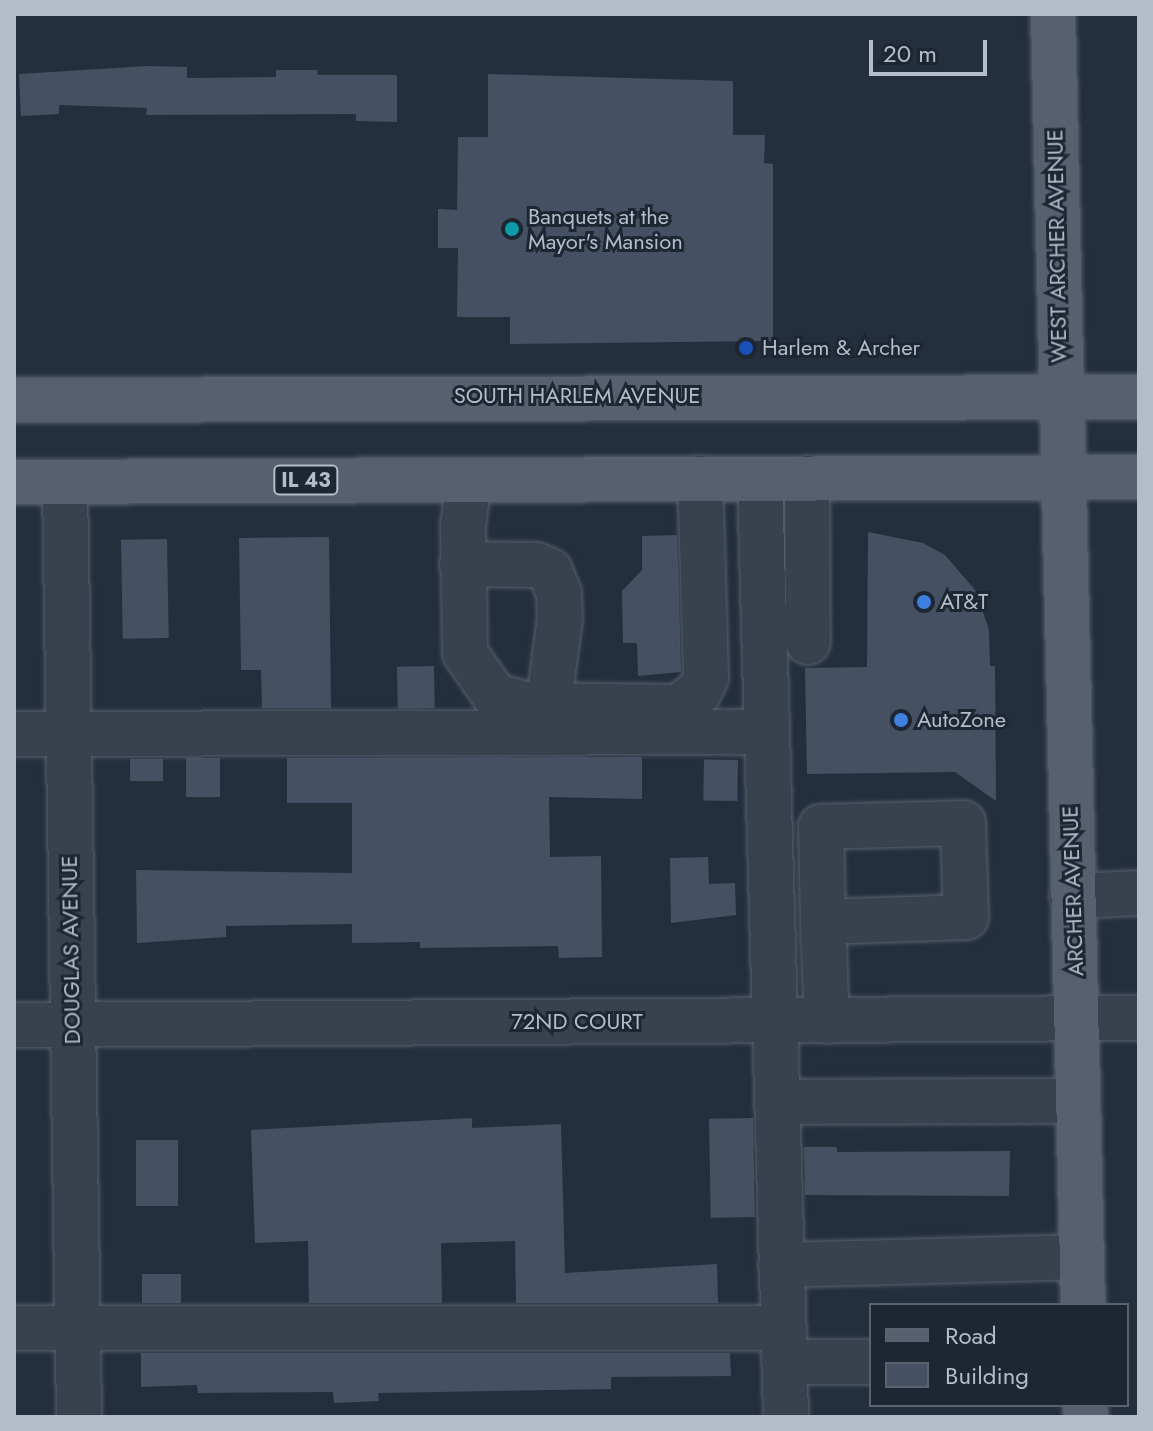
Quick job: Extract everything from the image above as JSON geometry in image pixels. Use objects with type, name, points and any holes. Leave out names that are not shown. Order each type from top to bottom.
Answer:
[{"type":"main road","name":"WEST ARCHER AVENUE","points":[[1053,14],[1063,477]]},
{"type":"main road","name":"SOUTH HARLEM AVENUE","points":[[14,400],[1060,400],[1139,397]]},
{"type":"main road","name":"ARCHER AVENUE","points":[[1063,477],[1083,1303]]},
{"type":"main road","name":"IL 43","points":[[14,482],[1139,477]]},
{"type":"street","points":[[14,734],[545,719],[678,707],[699,692],[706,677],[700,478]]},
{"type":"street","points":[[807,478],[808,642]]},
{"type":"street","points":[[760,479],[786,1417]]},
{"type":"street","points":[[469,480],[462,564],[465,653],[482,682],[495,696],[545,719],[767,732]]},
{"type":"street","name":"DOUGLAS AVENUE","points":[[65,483],[79,1417]]},
{"type":"street","points":[[462,564],[536,565],[550,571],[559,593],[560,618],[545,719]]},
{"type":"street","points":[[1072,896],[1139,893]]},
{"type":"street","points":[[823,922],[827,1021]]},
{"type":"street","name":"72ND COURT","points":[[14,1025],[1139,1018]]},
{"type":"street","points":[[777,1102],[1078,1101]]},
{"type":"street","points":[[781,1265],[1082,1257]]},
{"type":"street","points":[[14,1328],[784,1345],[869,1362]]},
{"type":"building","points":[[148,66],[187,67],[187,78],[276,77],[276,70],[317,70],[318,75],[397,75],[397,122],[356,121],[356,114],[146,115],[147,108],[59,105],[59,114],[21,116],[19,74]]},
{"type":"building","points":[[488,74],[733,81],[733,135],[765,135],[764,163],[773,164],[773,341],[510,344],[510,317],[457,317],[458,248],[438,248],[438,209],[457,210],[458,137],[488,137]]},
{"type":"building","name":"AutoZone","points":[[868,532],[923,543],[945,555],[976,591],[989,630],[990,666],[995,666],[996,801],[955,772],[807,774],[805,668],[867,667]]},
{"type":"building","points":[[677,535],[681,672],[638,676],[637,643],[623,643],[622,591],[642,570],[642,536]]},
{"type":"building","points":[[329,537],[331,708],[262,708],[261,670],[241,670],[239,538]]},
{"type":"building","points":[[167,539],[169,638],[123,639],[121,540]]},
{"type":"building","points":[[434,666],[435,708],[398,709],[397,667]]},
{"type":"building","points":[[642,757],[642,799],[549,797],[550,857],[601,856],[602,957],[559,958],[558,946],[420,948],[420,942],[352,943],[352,924],[226,926],[226,937],[137,943],[136,870],[352,873],[352,803],[287,803],[287,758]]},
{"type":"building","points":[[186,758],[220,758],[220,797],[186,797]]},
{"type":"building","points":[[130,759],[163,759],[163,781],[130,781]]},
{"type":"building","points":[[704,759],[738,760],[737,801],[703,800]]},
{"type":"building","points":[[708,857],[709,884],[735,883],[736,915],[671,923],[670,858]]},
{"type":"building","points":[[472,1118],[472,1128],[561,1124],[565,1273],[717,1264],[718,1303],[516,1303],[515,1241],[441,1243],[442,1303],[309,1303],[308,1241],[255,1243],[251,1130]]},
{"type":"building","points":[[753,1118],[755,1217],[711,1218],[709,1119]]},
{"type":"building","points":[[136,1140],[178,1140],[178,1206],[136,1206]]},
{"type":"building","points":[[804,1147],[837,1147],[837,1152],[1010,1151],[1009,1196],[805,1195]]},
{"type":"building","points":[[142,1274],[181,1274],[181,1303],[142,1303]]},
{"type":"building","points":[[141,1353],[730,1353],[731,1376],[611,1377],[611,1389],[378,1393],[379,1401],[334,1403],[333,1392],[198,1393],[197,1385],[141,1387]]},
{"type":"place","name":"Banquets at the Mayor's Mansion","points":[[512,229]]},
{"type":"place","name":"Harlem & Archer","points":[[746,348]]},
{"type":"place","name":"AT&T","points":[[924,602]]},
{"type":"place","name":"AutoZone","points":[[901,720]]}]
